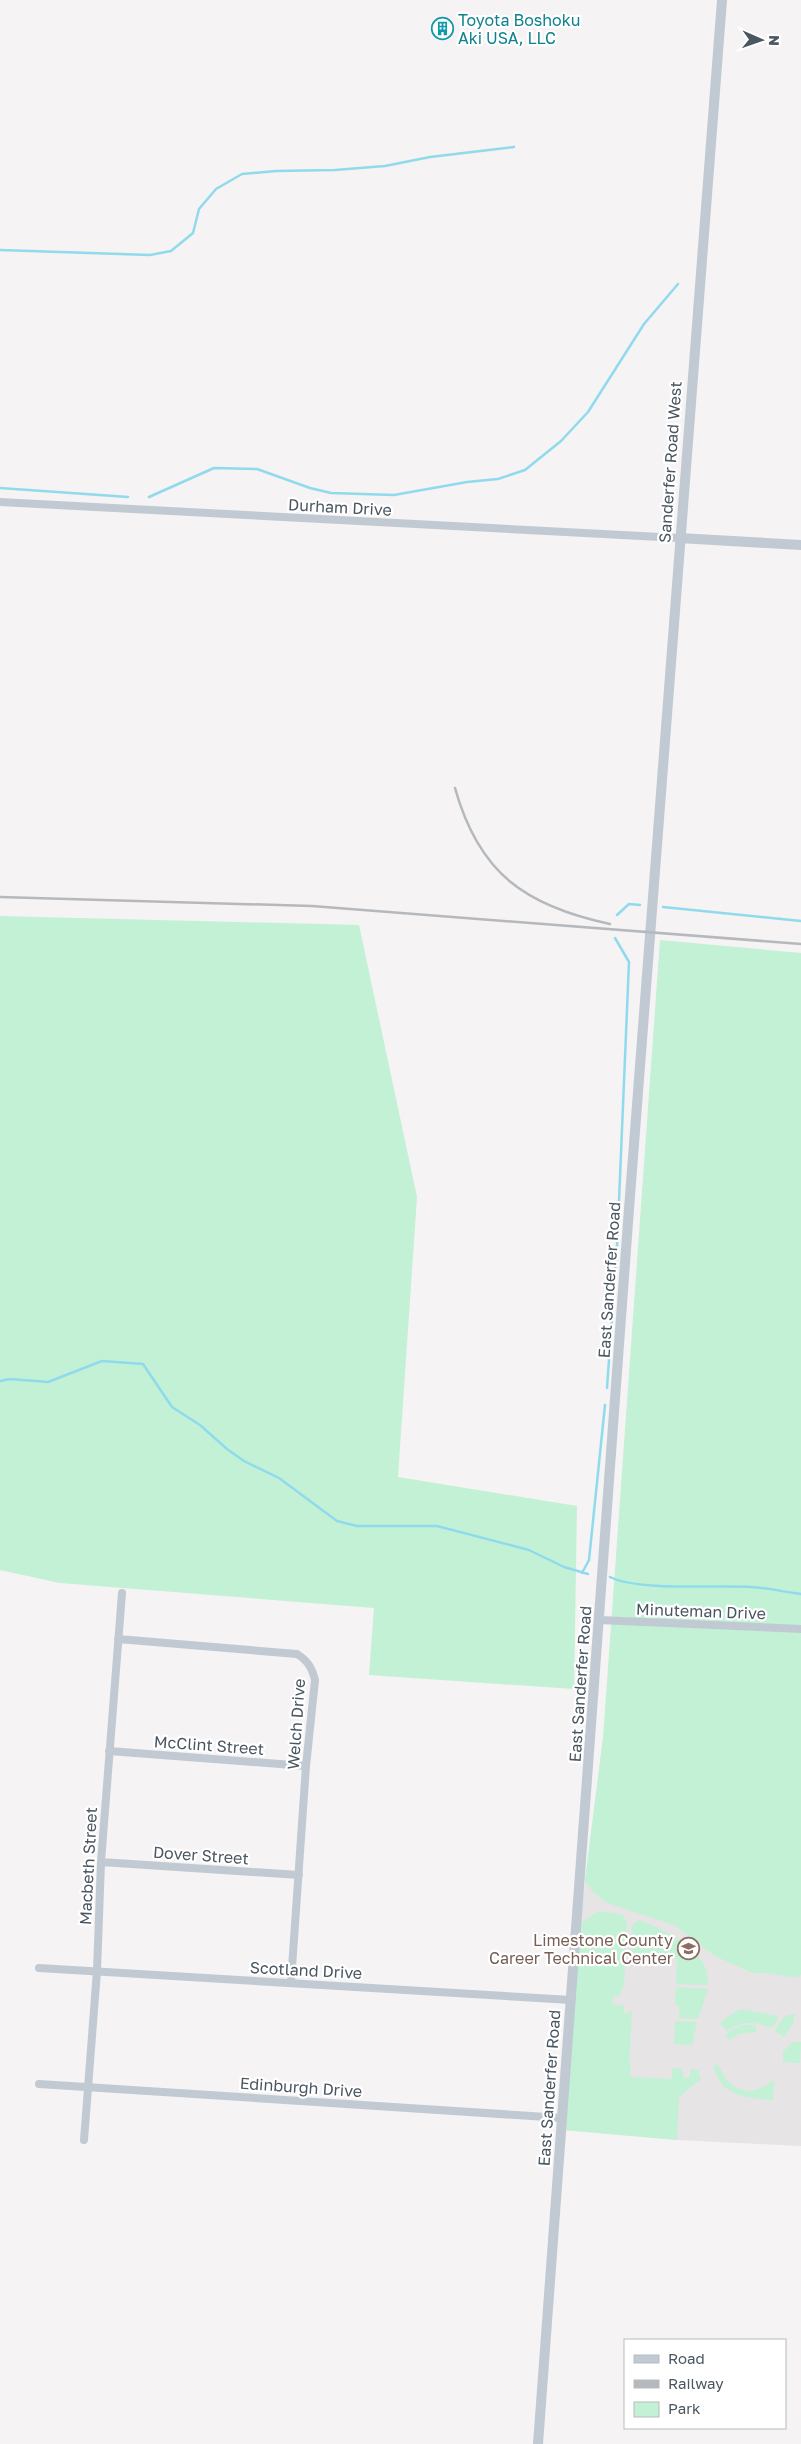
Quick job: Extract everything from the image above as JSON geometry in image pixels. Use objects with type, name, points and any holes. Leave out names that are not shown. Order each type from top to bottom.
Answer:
[{"type":"street","name":"Sanderfer Road West","points":[[651,927],[722,0]]},
{"type":"street","name":"Durham Drive","points":[[0,502],[680,538]]},
{"type":"street","points":[[680,538],[801,545]]},
{"type":"street","name":"East Sanderfer Road","points":[[538,2444],[651,927]]},
{"type":"street","name":"Macbeth Street","points":[[84,2140],[97,1971],[101,1862],[122,1593]]},
{"type":"street","name":"Minuteman Drive","points":[[599,1620],[801,1629]]},
{"type":"street","name":"Welch Drive","points":[[118,1639],[297,1654],[306,1660],[312,1669],[315,1680],[306,1766],[291,1982]]},
{"type":"street","name":"McClint Street","points":[[109,1751],[306,1766]]},
{"type":"street","name":"Dover Street","points":[[101,1862],[298,1875]]},
{"type":"street","name":"Scotland Drive","points":[[39,1968],[570,2000]]},
{"type":"street","name":"Edinburgh Drive","points":[[39,2084],[562,2118]]},
{"type":"shaded area","name":"Limestone County Career Technical Center","points":[[603,1738],[801,1751],[801,2146],[677,2140],[564,2130],[580,1921]]},
{"type":"green space","points":[[0,916],[359,925],[417,1197],[398,1477],[577,1506],[574,1689],[369,1675],[374,1608],[60,1583],[0,1570]]},
{"type":"green space","points":[[660,940],[801,953],[801,1975],[796,1978],[769,1973],[753,1973],[715,1956],[674,1925],[605,1902],[592,1891],[585,1880],[603,1738]]},
{"type":"green space","points":[[599,1911],[623,1915],[627,1923],[624,1985],[619,1996],[613,1997],[612,2004],[624,2006],[624,2014],[632,2011],[630,2077],[672,2079],[672,2068],[682,2069],[684,2078],[689,2078],[691,2069],[698,2070],[701,2079],[679,2097],[677,2140],[564,2130],[581,1923]]},
{"type":"green space","points":[[639,1920],[673,1936],[695,1952],[707,1973],[708,1985],[676,1984],[677,1959],[631,1957],[632,1925]]},
{"type":"green space","points":[[676,1987],[708,1989],[698,2019],[679,2018],[679,2005],[675,2005]]},
{"type":"green space","points":[[740,2009],[778,2016],[779,2018],[771,2028],[748,2023],[737,2025],[726,2031],[720,2022]]},
{"type":"green space","points":[[795,2014],[793,2023],[784,2037],[776,2032],[775,2029],[785,2016]]},
{"type":"green space","points":[[675,2021],[697,2022],[692,2045],[674,2044]]},
{"type":"green space","points":[[743,2025],[755,2025],[756,2032],[738,2034],[730,2040],[726,2037],[729,2031]]},
{"type":"green space","points":[[792,2042],[801,2042],[800,2063],[783,2062],[783,2052]]},
{"type":"green space","points":[[716,2064],[731,2084],[743,2090],[757,2090],[774,2079],[773,2100],[744,2097],[728,2090],[717,2076],[714,2066]]},
{"type":"waterway","points":[[0,250],[150,255],[171,251],[193,233],[199,209],[216,189],[242,174],[385,166],[430,157],[514,147]]},
{"type":"waterway","points":[[149,497],[214,468],[257,469],[310,488],[331,493],[394,495],[467,482],[498,479],[525,470],[561,441],[588,412],[644,324],[678,284]]},
{"type":"waterway","points":[[0,488],[128,497]]},
{"type":"waterway","points":[[617,915],[629,904],[640,905]]},
{"type":"waterway","points":[[663,907],[801,921]]},
{"type":"waterway","points":[[615,938],[629,962],[619,1201]]},
{"type":"waterway","points":[[607,1388],[619,1217]]},
{"type":"waterway","points":[[0,1381],[10,1379],[48,1382],[102,1361],[143,1364],[172,1407],[200,1425],[244,1461],[279,1478],[337,1521],[357,1526],[437,1526],[529,1550],[564,1567],[588,1574]]},
{"type":"waterway","points":[[582,1573],[589,1560],[605,1405]]},
{"type":"waterway","points":[[610,1577],[622,1581],[658,1586],[751,1587],[801,1594]]},
{"type":"railway","points":[[455,788],[465,818],[478,843],[492,864],[510,881],[530,896],[554,907],[580,917],[610,924]]},
{"type":"railway","points":[[0,897],[312,906],[801,944]]},
{"type":"place","name":"Toyota Boshoku Aki USA, LLC","points":[[442,29]]},
{"type":"place","name":"Limestone County Career Technical Center","points":[[689,1949]]}]
